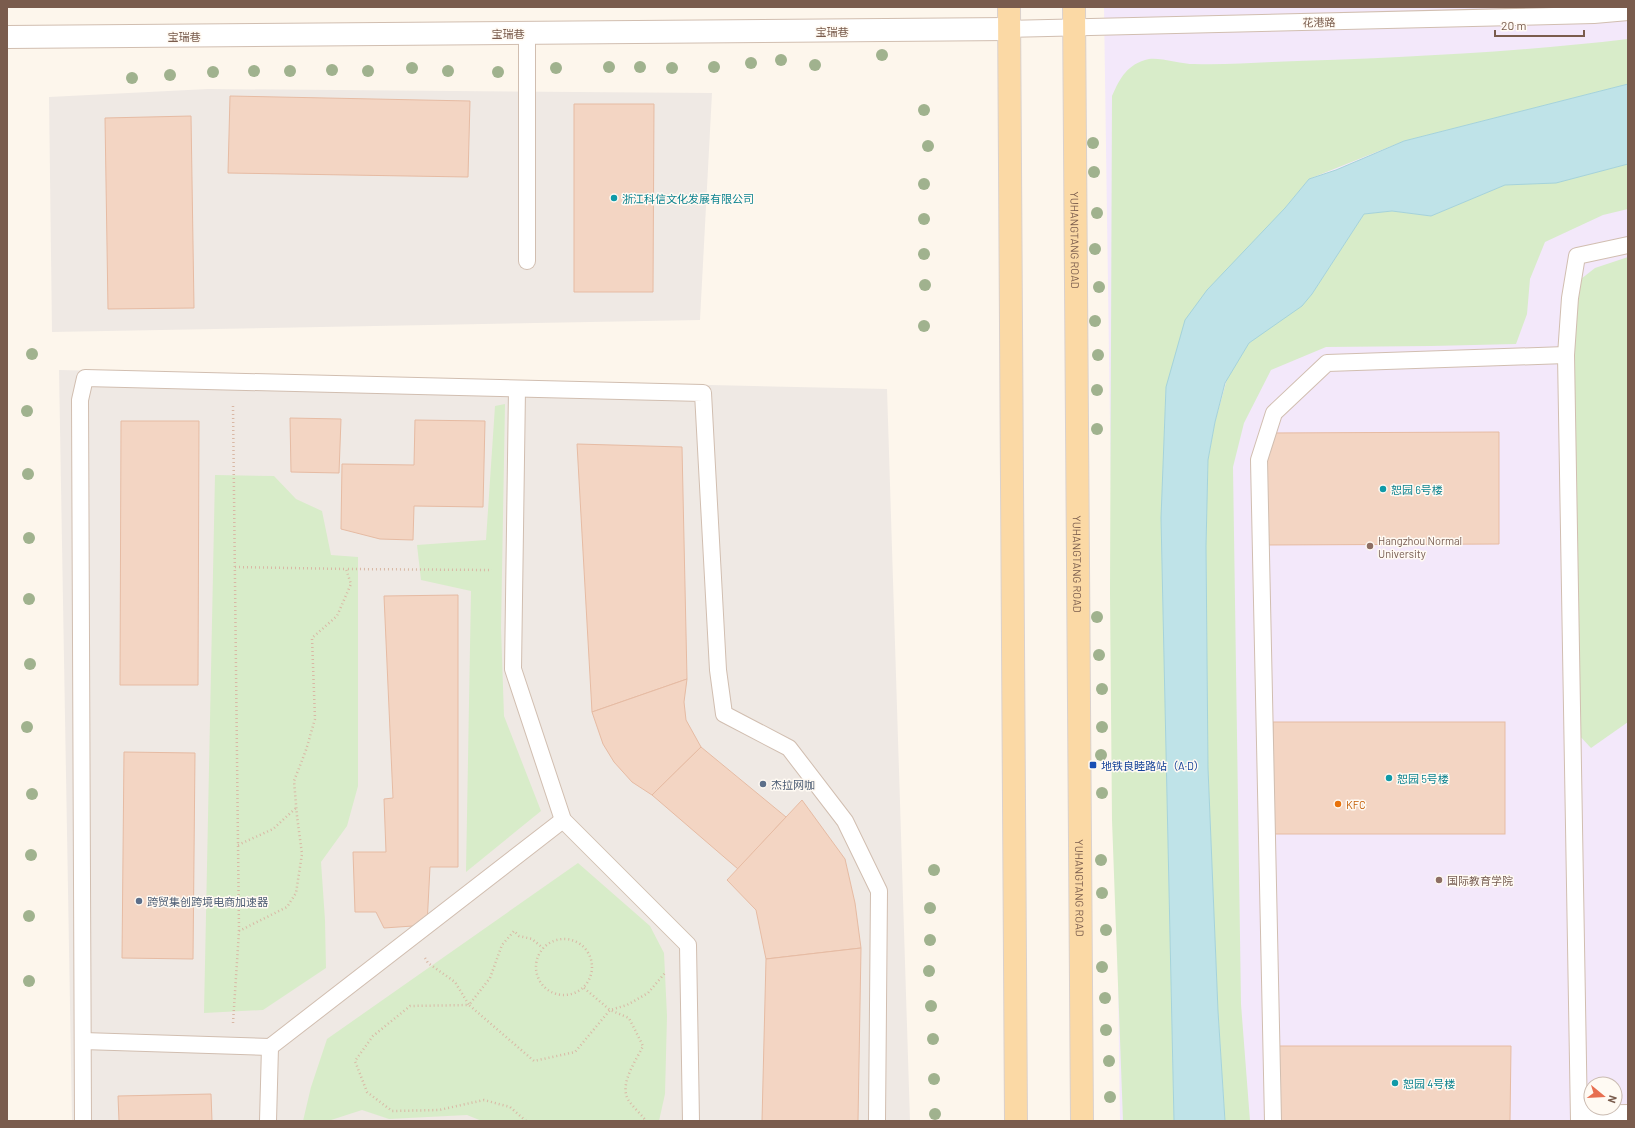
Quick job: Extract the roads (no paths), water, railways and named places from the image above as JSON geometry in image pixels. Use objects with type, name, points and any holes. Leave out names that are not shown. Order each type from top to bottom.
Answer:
[{"type":"main road","points":[[1009,7],[1016,1121]]},
{"type":"main road","name":"YUHANGTANG ROAD","points":[[1074,18],[1082,1121]]},
{"type":"street","name":"宝瑞巷","points":[[7,37],[1009,29]]},
{"type":"lane","name":"花港路","points":[[1009,29],[1074,18],[1472,13],[1594,15],[1628,12]]},
{"type":"lane","points":[[527,33],[527,261]]},
{"type":"lane","points":[[1628,245],[1577,256],[1570,298],[1566,356],[1579,1117],[1628,1113]]},
{"type":"lane","points":[[1272,1121],[1259,460],[1274,413],[1327,363],[1566,356]]},
{"type":"lane","points":[[83,1121],[80,400],[85,378],[703,394],[718,670],[724,714],[789,748],[845,821],[879,891],[877,1121]]},
{"type":"lane","points":[[517,389],[513,669],[563,820],[688,945],[691,1121]]},
{"type":"lane","points":[[83,1041],[270,1047],[563,820]]},
{"type":"lane","points":[[268,1121],[270,1047]]},
{"type":"water","points":[[1628,84],[1628,164],[1556,183],[1505,185],[1431,216],[1392,211],[1364,214],[1312,294],[1302,306],[1249,343],[1225,383],[1215,422],[1208,460],[1206,546],[1208,768],[1218,1011],[1225,1121],[1174,1121],[1161,518],[1166,387],[1185,320],[1207,290],[1285,208],[1309,179],[1336,170],[1404,141]]},
{"type":"place","name":"浙江科信文化发展有限公司","points":[[614,198]]},
{"type":"place","name":"恕园 6号楼","points":[[1383,489]]},
{"type":"place","name":"Hangzhou Normal University","points":[[1370,546]]},
{"type":"place","name":"地铁良睦路站（A·D）","points":[[1093,765]]},
{"type":"place","name":"恕园 5号楼","points":[[1389,778]]},
{"type":"place","name":"杰拉网咖","points":[[763,784]]},
{"type":"place","name":"KFC","points":[[1338,804]]},
{"type":"place","name":"国际教育学院","points":[[1439,880]]},
{"type":"place","name":"跨贸集创跨境电商加速器","points":[[139,901]]},
{"type":"place","name":"恕园 4号楼","points":[[1395,1083]]}]
